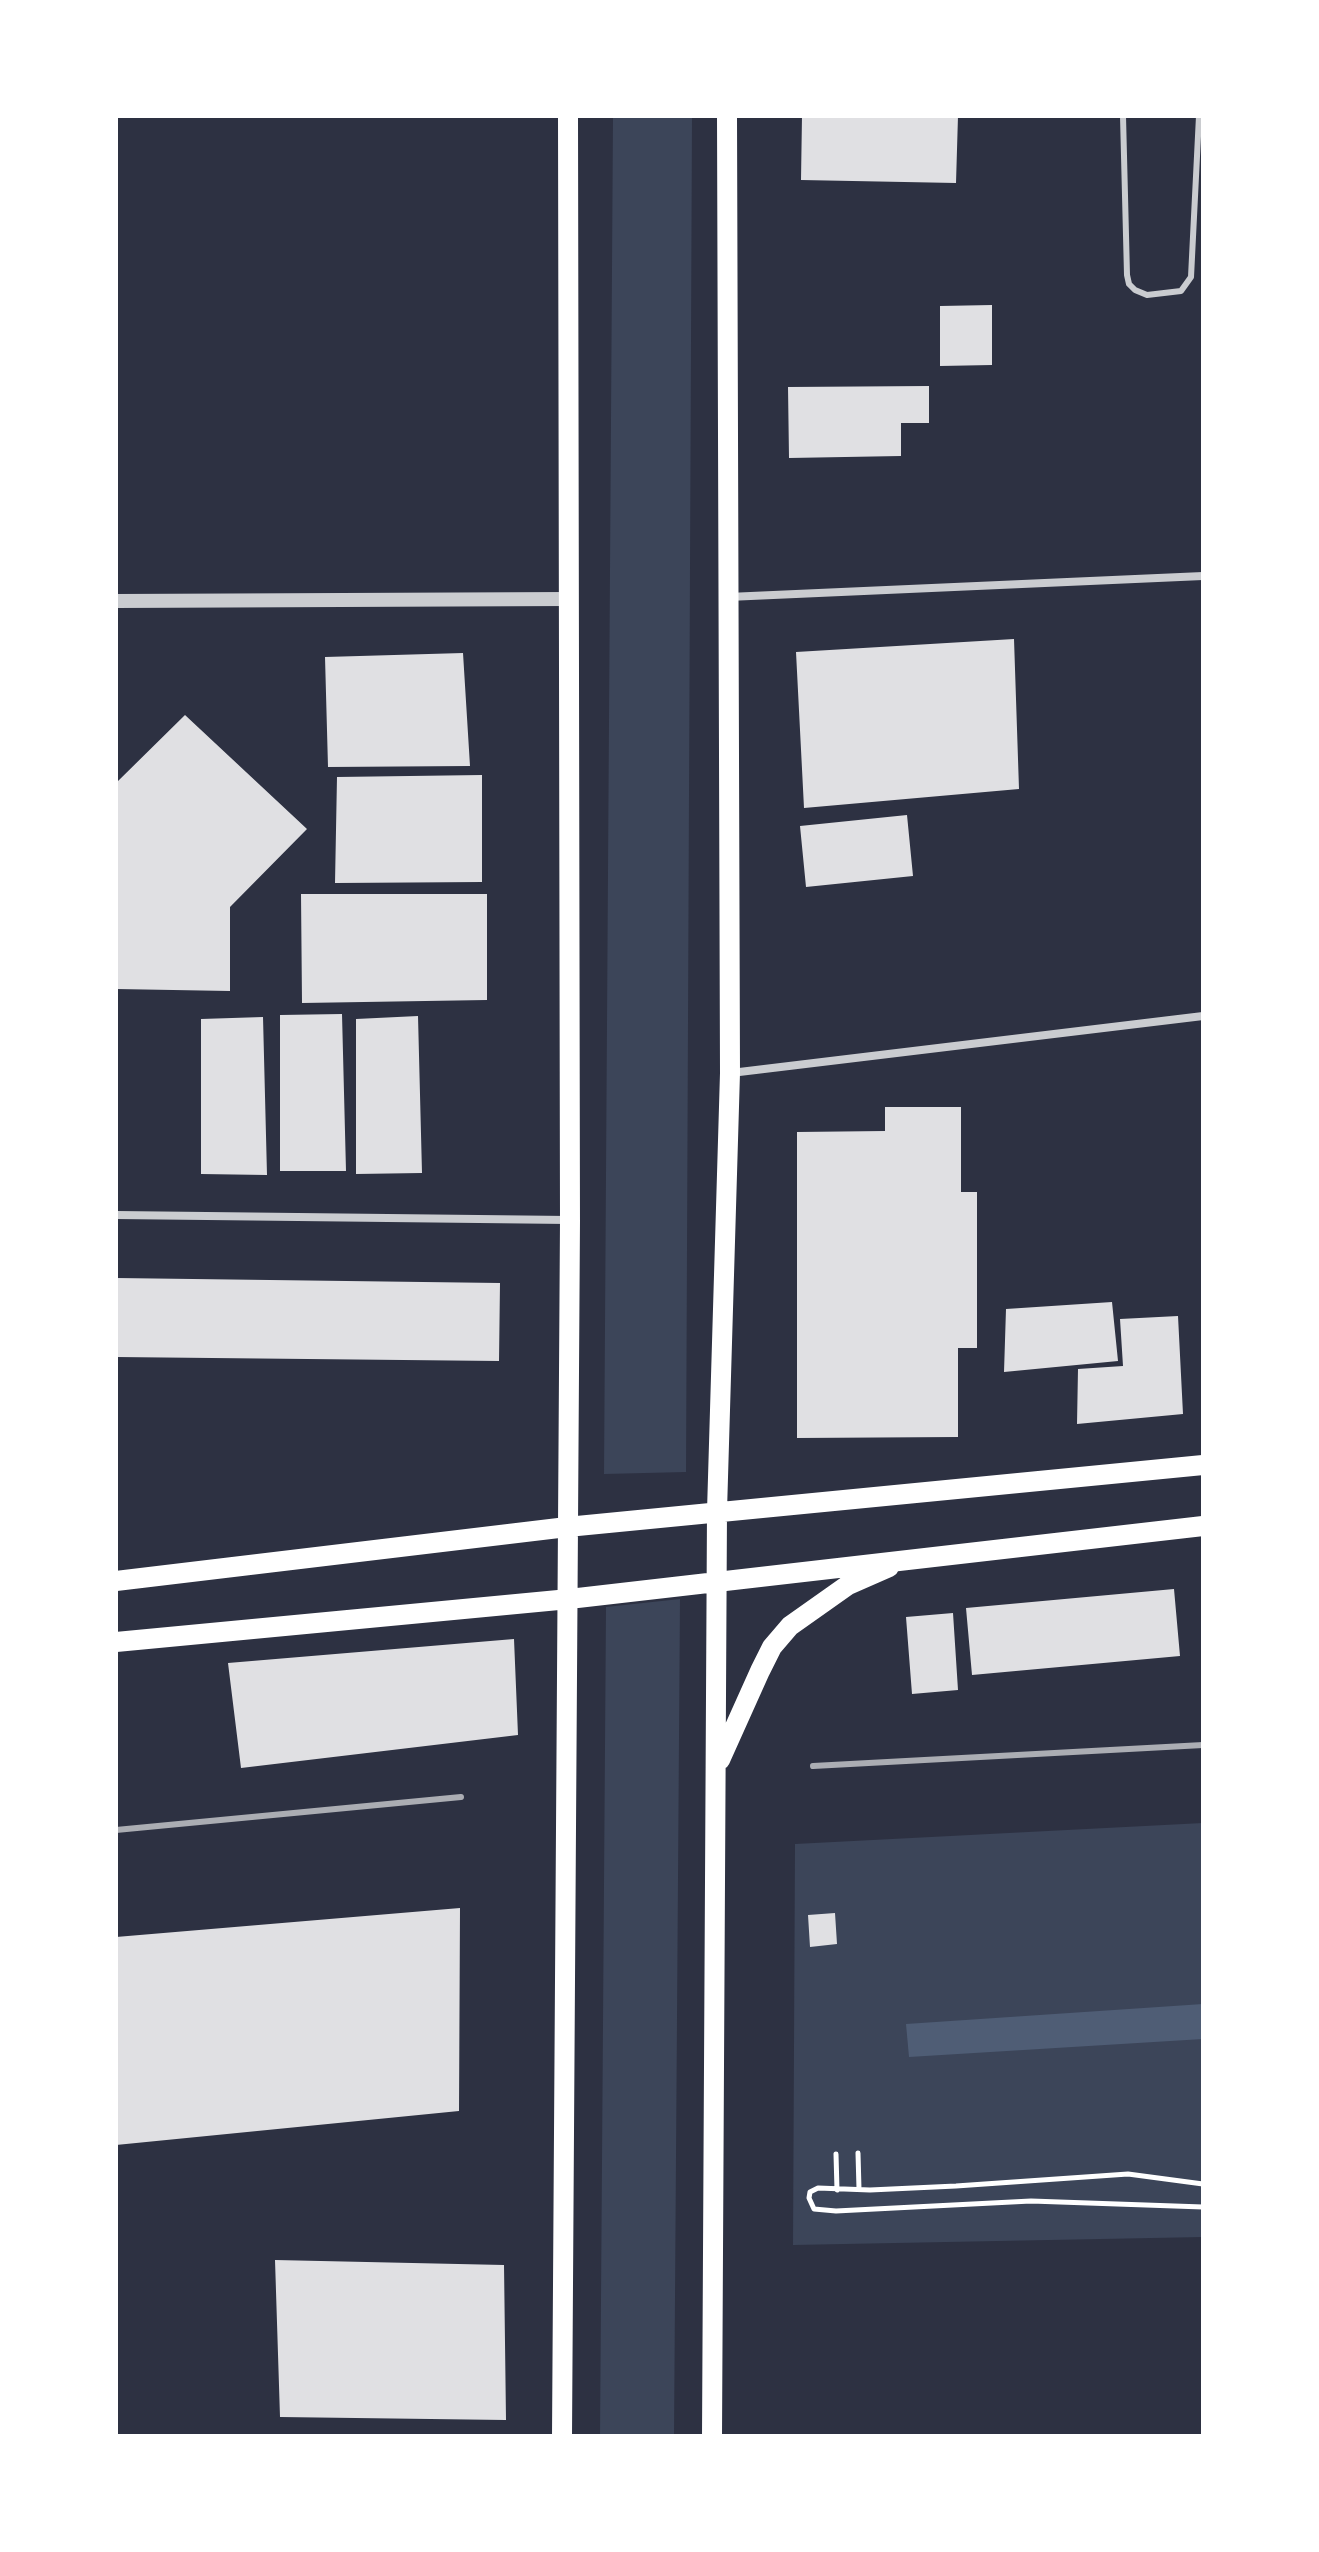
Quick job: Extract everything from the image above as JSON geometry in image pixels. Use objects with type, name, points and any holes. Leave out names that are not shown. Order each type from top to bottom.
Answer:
[{"type":"main road","points":[[562,2436],[570,1220],[568,116]]},
{"type":"main road","points":[[712,2436],[717,1511],[730,1073],[727,116]]},
{"type":"main road","points":[[116,1581],[567,1527],[1203,1465]]},
{"type":"main road","points":[[116,1642],[569,1599],[1203,1526]]},
{"type":"main road","points":[[717,1768],[772,1647],[790,1626],[848,1585],[909,1558]]},
{"type":"street","points":[[727,597],[1203,576]]},
{"type":"street","points":[[116,601],[568,599]]},
{"type":"street","points":[[730,1073],[1203,1016]]},
{"type":"street","points":[[116,1215],[570,1220]]},
{"type":"lane","points":[[1123,116],[1127,275],[1129,284],[1147,295],[1181,291],[1191,277],[1199,116]]},
{"type":"path","points":[[858,2153],[859,2189]]},
{"type":"path","points":[[836,2154],[837,2190]]},
{"type":"path","points":[[1203,2184],[1128,2174],[956,2186],[818,2188],[812,2191],[809,2198],[814,2209],[836,2211],[1031,2201],[1203,2207]]},
{"type":"shaded area","points":[[613,116],[692,116],[686,1472],[604,1474]]},
{"type":"shaded area","points":[[680,1599],[674,2436],[600,2436],[606,1607]]},
{"type":"shaded area","points":[[1203,1823],[1203,2237],[793,2245],[795,1844]]},
{"type":"shaded area","points":[[1203,2004],[1203,2039],[909,2057],[906,2024]]},
{"type":"building","points":[[802,116],[958,116],[956,183],[801,180]]},
{"type":"building","points":[[992,305],[992,365],[940,366],[940,306]]},
{"type":"building","points":[[929,386],[929,423],[901,423],[901,456],[789,458],[788,387]]},
{"type":"building","points":[[1014,639],[1019,789],[804,808],[796,652]]},
{"type":"building","points":[[463,653],[470,766],[328,767],[325,657]]},
{"type":"building","points":[[185,715],[307,829],[230,907],[230,991],[116,989],[116,783]]},
{"type":"building","points":[[482,775],[482,882],[335,883],[337,777]]},
{"type":"building","points":[[907,815],[913,876],[806,887],[800,826]]},
{"type":"building","points":[[301,894],[487,894],[487,1000],[302,1003]]},
{"type":"building","points":[[342,1014],[346,1171],[280,1171],[280,1015]]},
{"type":"building","points":[[418,1016],[422,1173],[356,1174],[356,1019]]},
{"type":"building","points":[[263,1017],[267,1175],[201,1174],[201,1019]]},
{"type":"building","points":[[885,1107],[961,1107],[961,1192],[977,1192],[977,1348],[958,1348],[958,1437],[797,1438],[797,1132],[885,1131]]},
{"type":"building","points":[[116,1278],[500,1283],[499,1361],[116,1357]]},
{"type":"building","points":[[1112,1302],[1118,1361],[1004,1372],[1006,1309]]},
{"type":"building","points":[[1178,1316],[1183,1414],[1077,1424],[1078,1369],[1123,1366],[1120,1319]]},
{"type":"building","points":[[1174,1589],[1180,1656],[972,1675],[966,1608]]},
{"type":"building","points":[[953,1613],[958,1690],[912,1694],[906,1617]]},
{"type":"building","points":[[514,1639],[518,1735],[241,1768],[228,1663]]},
{"type":"building","points":[[460,1908],[459,2111],[116,2145],[116,1937]]},
{"type":"building","points":[[835,1913],[837,1944],[810,1947],[808,1915]]},
{"type":"building","points":[[275,2260],[504,2265],[506,2420],[280,2417]]},
{"type":"railway","points":[[813,1766],[1203,1745]]},
{"type":"railway","points":[[116,1830],[461,1797]]}]
